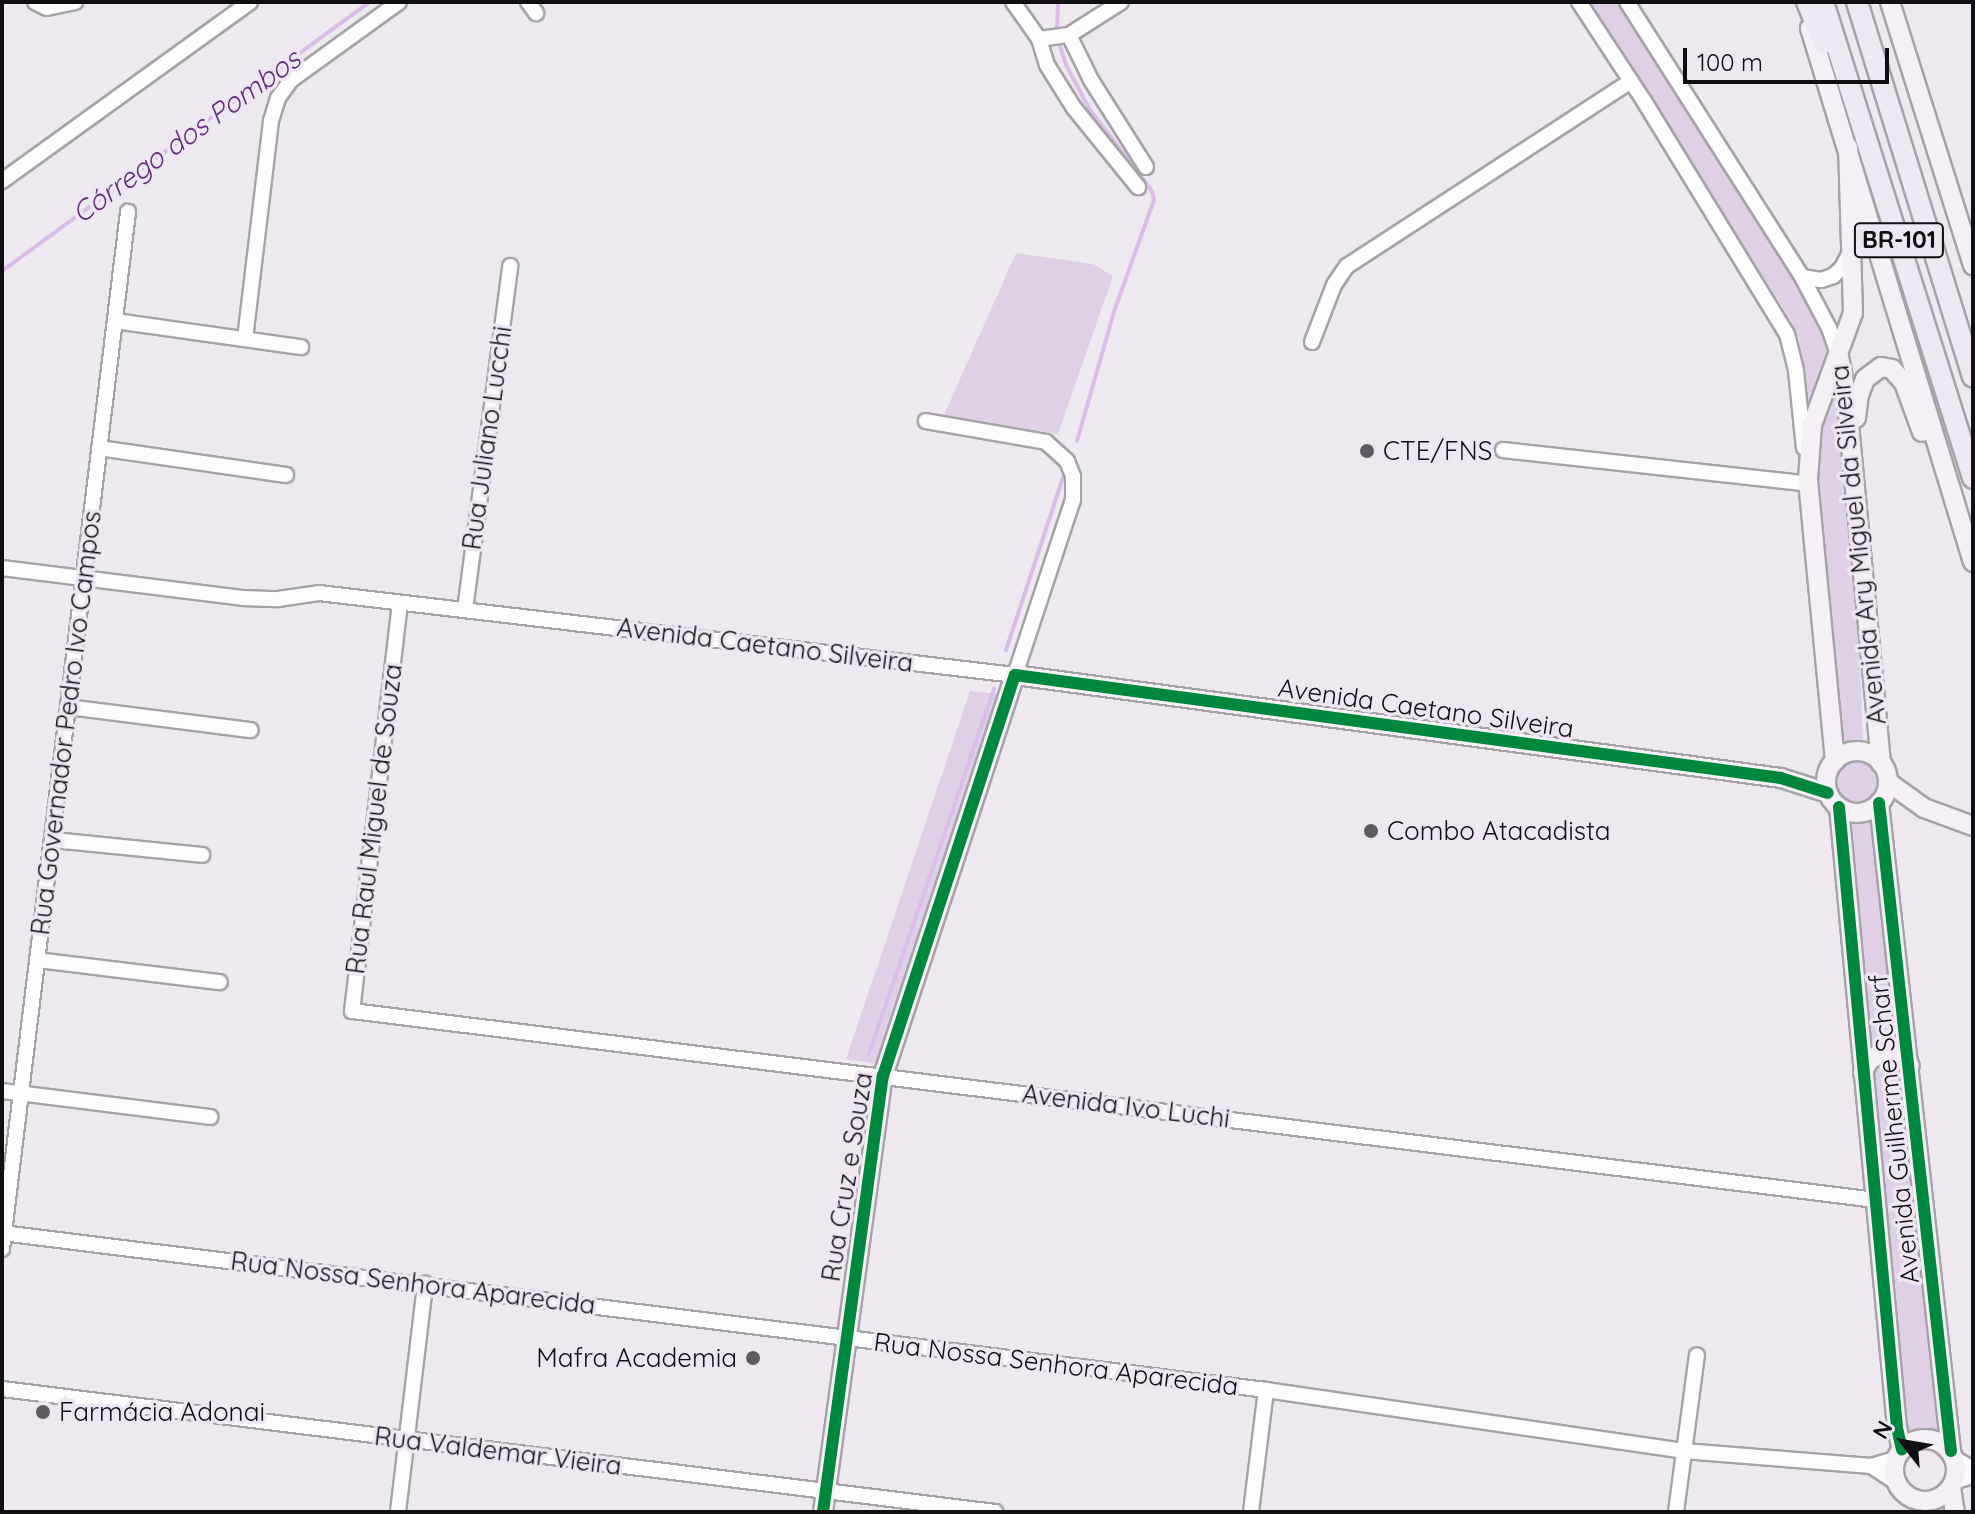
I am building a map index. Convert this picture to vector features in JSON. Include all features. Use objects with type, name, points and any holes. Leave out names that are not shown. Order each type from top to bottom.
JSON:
[{"type":"highway","points":[[1804,2],[1863,127]]},
{"type":"highway","name":"BR-101","points":[[1823,2],[1973,478]]},
{"type":"highway","name":"BR-101","points":[[1857,2],[1973,376]]},
{"type":"highway","points":[[1872,2],[1887,92]]},
{"type":"main road","points":[[1804,2],[1973,562]]},
{"type":"main road","points":[[1890,2],[1973,265]]},
{"type":"main road","points":[[1808,481],[1812,425],[1853,313],[1848,147]]},
{"type":"main road","name":"Avenida Ary Miguel da Silveira","points":[[1839,357],[1846,393],[1881,763]]},
{"type":"main road","points":[[1856,493],[1859,395],[1872,371],[1881,367],[1892,369],[1904,383],[1942,479],[1952,493]]},
{"type":"main road","name":"Avenida Ary Miguel da Silveira","points":[[1808,481],[1833,764]]},
{"type":"main road","name":"Avenida Caetano Silveira","points":[[1015,675],[1781,778],[1834,800]]},
{"type":"main road","name":"Rua Cruz e Souza","points":[[823,1512],[883,1076],[1015,675]]},
{"type":"main road","points":[[1853,752],[1863,752],[1881,763],[1883,795],[1864,812],[1834,800],[1833,764],[1853,752]]},
{"type":"main road","name":"Avenida Caetano Silveira","points":[[1781,778],[1833,764]]},
{"type":"main road","points":[[1883,795],[1971,825]]},
{"type":"main road","name":"Avenida Guilherme Scharf","points":[[1883,795],[1952,1454]]},
{"type":"main road","name":"Avenida Guilherme Scharf","points":[[1834,800],[1899,1454]]},
{"type":"main road","points":[[1863,1073],[1868,1061],[1884,1051],[1897,1053],[1910,1066]]},
{"type":"main road","points":[[1904,1512],[1899,1487],[1899,1454],[1913,1441],[1927,1439],[1940,1442],[1952,1454],[1955,1512]]},
{"type":"main road","points":[[1899,1487],[1914,1499],[1927,1501],[1940,1497],[1952,1485]]},
{"type":"street","points":[[35,2],[47,8],[70,4]]},
{"type":"street","points":[[2,181],[250,2]]},
{"type":"street","points":[[245,339],[271,121],[278,98],[291,80],[399,2]]},
{"type":"street","points":[[1013,2],[1041,38],[1047,65],[1074,108],[1138,187]]},
{"type":"street","points":[[1041,38],[1068,35],[1121,2]]},
{"type":"street","name":"Avenida Ary Miguel da Silveira","points":[[1579,2],[1787,334],[1796,371],[1808,481]]},
{"type":"street","name":"Avenida Ary Miguel da Silveira","points":[[1627,2],[1802,277],[1829,328],[1839,357]]},
{"type":"street","points":[[1068,35],[1091,80],[1146,167]]},
{"type":"street","points":[[1312,342],[1334,285],[1347,266],[1631,81]]},
{"type":"street","name":"Rua Governador Pedro Ivo Campos","points":[[3,1239],[128,212]]},
{"type":"street","points":[[1802,277],[1821,280],[1833,276],[1846,262],[1853,245]]},
{"type":"street","name":"Rua Juliano Lucchi","points":[[465,610],[510,266]]},
{"type":"street","points":[[115,321],[301,347]]},
{"type":"street","points":[[926,421],[1046,442],[1067,461],[1073,476],[1073,500],[1015,675]]},
{"type":"street","points":[[99,448],[286,475]]},
{"type":"street","points":[[1503,450],[1808,481]]},
{"type":"street","name":"Avenida Caetano Silveira","points":[[2,568],[242,598],[278,599],[319,593],[1015,675]]},
{"type":"street","name":"Rua Raul Miguel de Souza","points":[[375,1013],[352,1011],[400,603]]},
{"type":"street","points":[[68,707],[251,730]]},
{"type":"street","points":[[53,840],[202,855]]},
{"type":"street","points":[[37,960],[220,982]]},
{"type":"street","name":"Avenida Ivo Luchi","points":[[375,1013],[1876,1200]]},
{"type":"street","points":[[2,1091],[210,1117]]},
{"type":"street","name":"Rua Nossa Senhora Aparecida","points":[[3,1239],[425,1284],[1266,1390],[1684,1451],[1871,1466],[1899,1454]]},
{"type":"street","points":[[398,1512],[425,1284]]},
{"type":"street","points":[[1676,1512],[1697,1355]]},
{"type":"street","name":"Rua Valdemar Vieira","points":[[2,1389],[995,1512]]},
{"type":"street","points":[[1251,1512],[1266,1390]]},
{"type":"street","points":[[1952,1454],[1973,1469]]},
{"type":"street","name":"Rua Nossa Senhora Aparecida","points":[[1871,1466],[1899,1487]]},
{"type":"street","points":[[1952,1485],[1973,1476]]},
{"type":"shaded area","points":[[1589,2],[1621,2],[1788,260],[1835,354],[1808,407],[1799,341],[1791,320]]},
{"type":"shaded area","points":[[1016,253],[1093,264],[1113,276],[1058,434],[943,417]]},
{"type":"shaded area","points":[[1838,368],[1855,537],[1863,741],[1843,741],[1819,519],[1814,441]]},
{"type":"shaded area","points":[[970,691],[999,694],[1000,704],[883,1065],[846,1059]]},
{"type":"shaded area","points":[[1857,760],[1873,766],[1879,782],[1873,798],[1857,804],[1841,798],[1835,782],[1841,766]]},
{"type":"shaded area","points":[[1871,821],[1898,1043],[1880,1039],[1863,1047],[1860,918],[1852,823]]},
{"type":"shaded area","points":[[1882,1061],[1895,1064],[1910,1167],[1918,1196],[1940,1429],[1933,1434],[1902,1435],[1873,1077],[1875,1066]]},
{"type":"waterway","name":"Córrego dos Pombos","points":[[2,271],[369,2]]},
{"type":"waterway","points":[[1057,32],[1058,2]]},
{"type":"waterway","points":[[1058,40],[1066,65],[1090,110],[1152,191],[1154,200],[1114,312],[1077,441]]},
{"type":"waterway","points":[[1006,650],[1063,478]]},
{"type":"waterway","points":[[869,1054],[994,689]]},
{"type":"cycle path","points":[[823,1512],[883,1076],[1015,675],[1781,778],[1828,793]]},
{"type":"cycle path","points":[[1879,803],[1951,1451]]},
{"type":"cycle path","points":[[1839,807],[1897,1428],[1902,1449]]},
{"type":"place","name":"CTE/FNS","points":[[1367,451]]},
{"type":"place","name":"Combo Atacadista","points":[[1371,831]]},
{"type":"place","name":"Mafra Academia","points":[[753,1358]]},
{"type":"place","name":"Farmácia Adonai","points":[[43,1412]]}]
